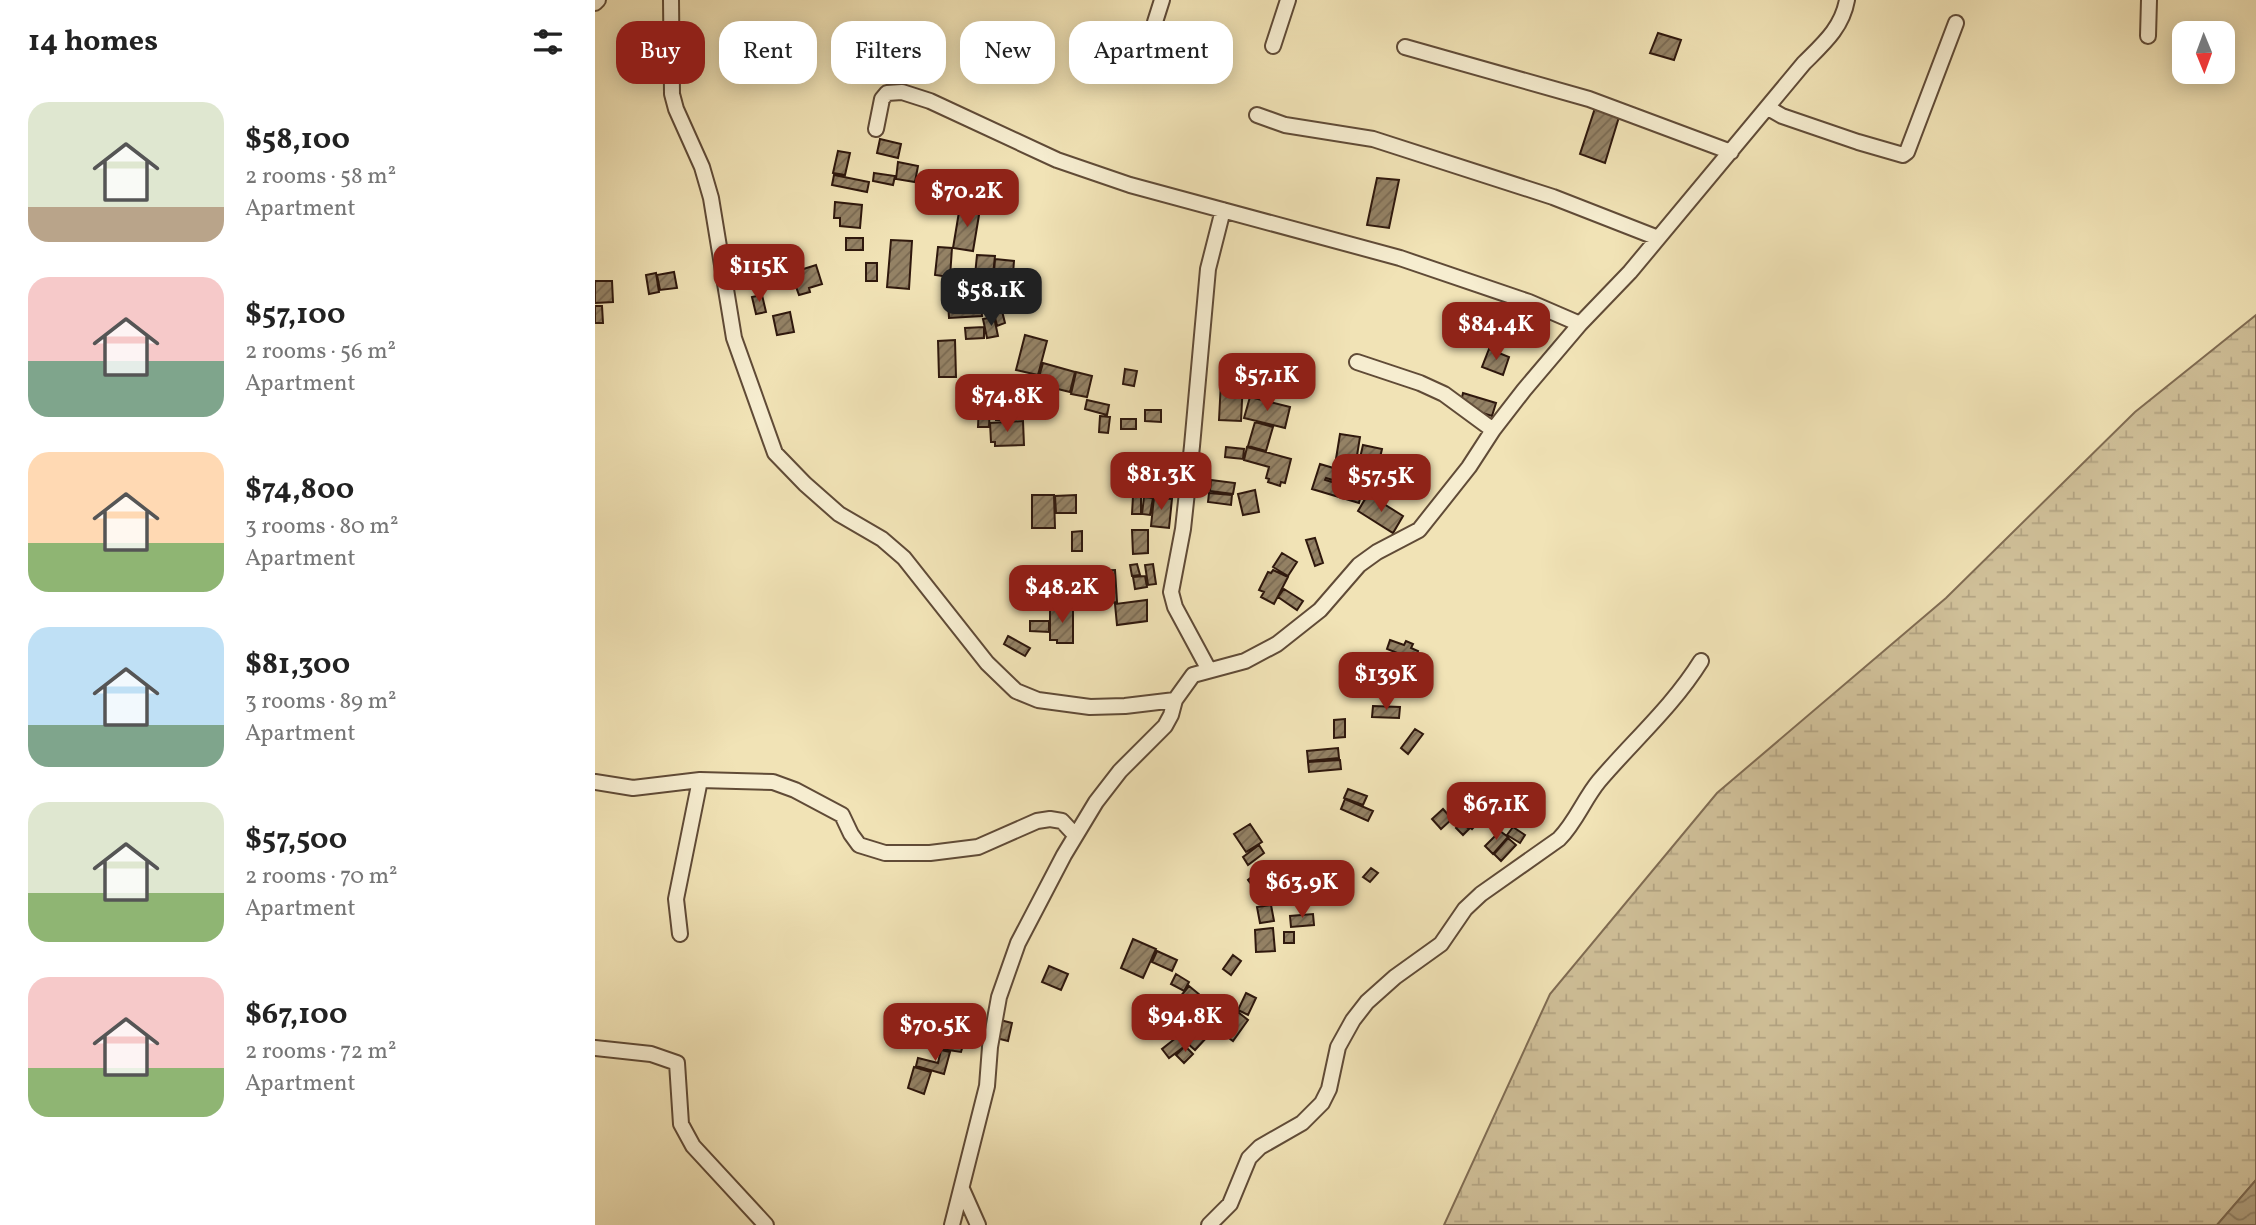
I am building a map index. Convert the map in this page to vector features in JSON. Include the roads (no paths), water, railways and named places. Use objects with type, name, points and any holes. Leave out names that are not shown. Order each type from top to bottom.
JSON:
[{"type":"street","points":[[671,0],[672,94],[702,167],[734,338],[775,453],[839,514],[882,539],[904,558],[987,663],[1016,691],[1061,705],[1090,707],[1175,700]]},
{"type":"street","points":[[1155,21],[1162,0]]},
{"type":"street","points":[[1273,46],[1288,0]]},
{"type":"street","points":[[952,1225],[987,1086],[990,1047],[999,997],[1018,943],[1075,835],[1096,802],[1120,771],[1165,726],[1175,700],[1193,675],[1245,661],[1277,644],[1319,610],[1359,565],[1377,552],[1414,534],[1469,467],[1493,430],[1580,324],[1658,239],[1804,63],[1831,37],[1842,19],[1847,0]]},
{"type":"street","points":[[2148,36],[2149,0]]},
{"type":"street","points":[[1768,108],[1782,116],[1903,155],[1907,152],[1956,23]]},
{"type":"street","points":[[1405,47],[1589,99],[1731,152]]},
{"type":"street","points":[[876,129],[882,99],[887,93],[902,92],[930,101],[1057,160],[1130,185],[1401,258],[1529,302],[1580,324]]},
{"type":"street","points":[[1258,115],[1285,125],[1373,139],[1553,197],[1658,239]]},
{"type":"street","points":[[1209,670],[1174,607],[1171,592],[1191,460],[1208,270],[1223,210]]},
{"type":"street","points":[[1357,362],[1444,394],[1493,430]]},
{"type":"street","points":[[1209,1225],[1230,1204],[1249,1158],[1260,1147],[1302,1124],[1322,1103],[1329,1089],[1338,1047],[1367,1002],[1395,977],[1441,944],[1465,909],[1481,894],[1559,839],[1569,828],[1590,793],[1666,709],[1701,661]]},
{"type":"street","points":[[595,782],[633,788],[700,780],[773,782],[795,790],[842,815],[859,845],[885,853],[930,853],[978,847],[1037,821],[1050,819],[1062,821],[1075,835]]},
{"type":"street","points":[[680,934],[676,899],[700,780]]},
{"type":"street","points":[[595,1048],[651,1054],[677,1063],[681,1124],[693,1146],[767,1225]]},
{"type":"street","points":[[962,1189],[978,1225]]},
{"type":"water","points":[[2256,1180],[2256,1225],[2217,1225]]}]
